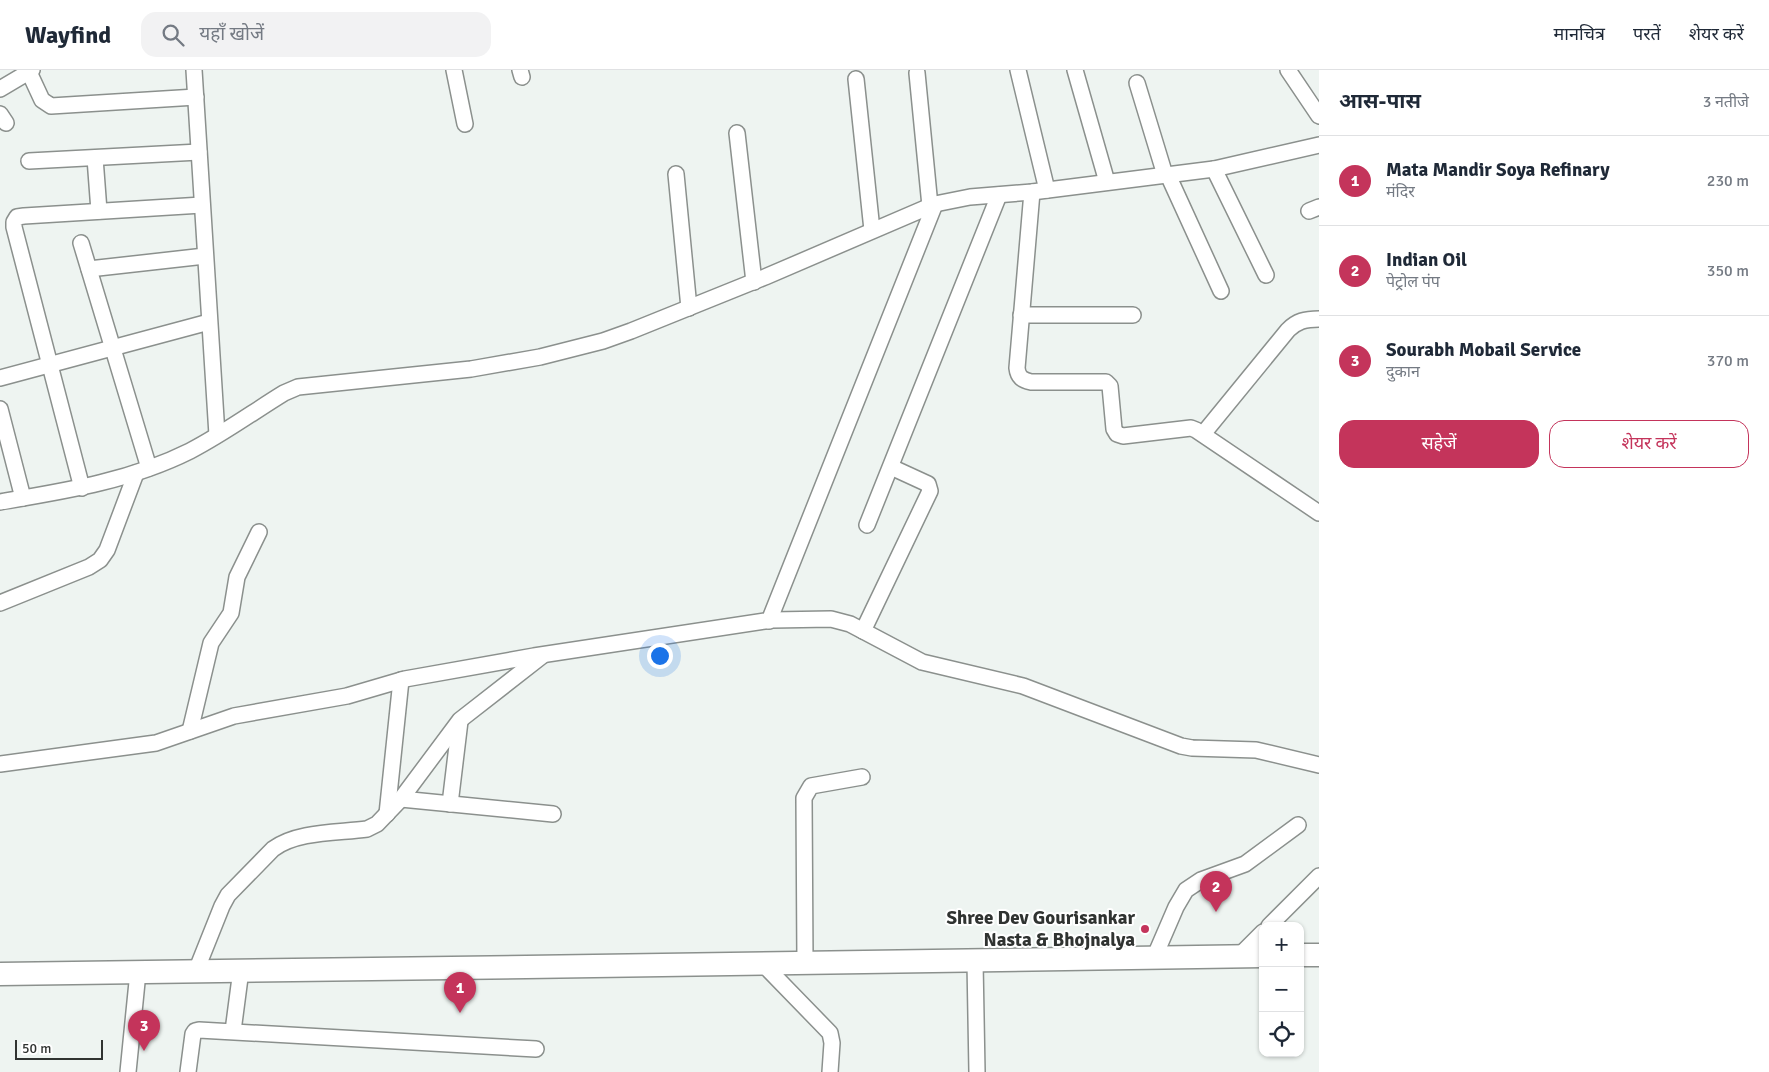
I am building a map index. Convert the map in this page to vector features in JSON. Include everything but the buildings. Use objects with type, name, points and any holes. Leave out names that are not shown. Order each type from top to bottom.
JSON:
[{"type":"highway","points":[[1304,955],[1319,955]]},
{"type":"highway","points":[[0,974],[762,963],[975,962],[1259,956]]},
{"type":"street","points":[[194,70],[216,436]]},
{"type":"street","points":[[454,70],[465,124]]},
{"type":"street","points":[[1018,70],[1040,191],[1021,315],[1017,368],[1022,379],[1030,382],[1102,381],[1108,383],[1110,386],[1114,429],[1117,434],[1121,436],[1191,428],[1203,434],[1319,513]]},
{"type":"street","points":[[1075,70],[1106,182]]},
{"type":"street","points":[[1288,70],[1319,116]]},
{"type":"street","points":[[0,89],[30,71],[42,100],[51,106],[196,97]]},
{"type":"street","points":[[769,621],[933,205],[917,73]]},
{"type":"street","points":[[856,79],[872,230]]},
{"type":"street","points":[[1137,83],[1166,175],[1221,291]]},
{"type":"street","points":[[737,133],[754,282]]},
{"type":"street","points":[[0,502],[82,488],[143,471],[190,451],[284,393],[298,387],[471,369],[540,357],[603,341],[754,282],[933,205],[952,200],[1214,169],[1319,145]]},
{"type":"street","points":[[29,161],[199,152]]},
{"type":"street","points":[[95,158],[99,212]]},
{"type":"street","points":[[1214,169],[1266,275]]},
{"type":"street","points":[[676,174],[690,308]]},
{"type":"street","points":[[867,525],[999,195]]},
{"type":"street","points":[[82,488],[14,222],[17,218],[24,216],[202,205]]},
{"type":"street","points":[[0,603],[89,567],[100,560],[107,550],[143,471],[114,348],[81,243]]},
{"type":"street","points":[[89,269],[205,256]]},
{"type":"street","points":[[1021,315],[1133,314]]},
{"type":"street","points":[[1203,434],[1288,330],[1300,321],[1319,319]]},
{"type":"street","points":[[0,378],[209,322]]},
{"type":"street","points":[[0,409],[24,498]]},
{"type":"street","points":[[863,631],[930,490],[928,484],[891,467]]},
{"type":"street","points":[[190,731],[211,643],[230,613],[237,577],[259,532]]},
{"type":"street","points":[[0,764],[150,744],[230,717],[347,696],[401,680],[544,655],[769,621],[831,619],[845,622],[927,663],[1023,686],[1181,746],[1256,750],[1319,765]]},
{"type":"street","points":[[196,971],[228,895],[273,849],[286,841],[302,836],[370,829],[401,799],[460,720],[544,655]]},
{"type":"street","points":[[387,814],[401,680]]},
{"type":"street","points":[[450,804],[460,720]]},
{"type":"street","points":[[804,963],[804,798],[808,789],[816,784],[862,777]]},
{"type":"street","points":[[401,799],[553,814]]},
{"type":"street","points":[[1154,958],[1176,907],[1186,890],[1201,880],[1245,864],[1298,824]]},
{"type":"street","points":[[1274,922],[1319,876]]},
{"type":"street","points":[[1239,956],[1259,936]]},
{"type":"street","points":[[975,962],[977,1072]]},
{"type":"street","points":[[762,963],[830,1033],[832,1040],[830,1072]]},
{"type":"street","points":[[233,1031],[241,970]]},
{"type":"street","points":[[128,1072],[138,972]]},
{"type":"street","points":[[188,1072],[194,1033],[199,1030],[536,1049]]},
{"type":"place","name":"Indian Oil","points":[[1216,912]]},
{"type":"place","name":"Shree Dev Gourisankar Nasta & Bhojnalya","points":[[1145,929]]},
{"type":"place","name":"Mata Mandir Soya Refinary","points":[[460,1013]]},
{"type":"place","name":"Sourabh Mobail Service","points":[[144,1051]]}]
